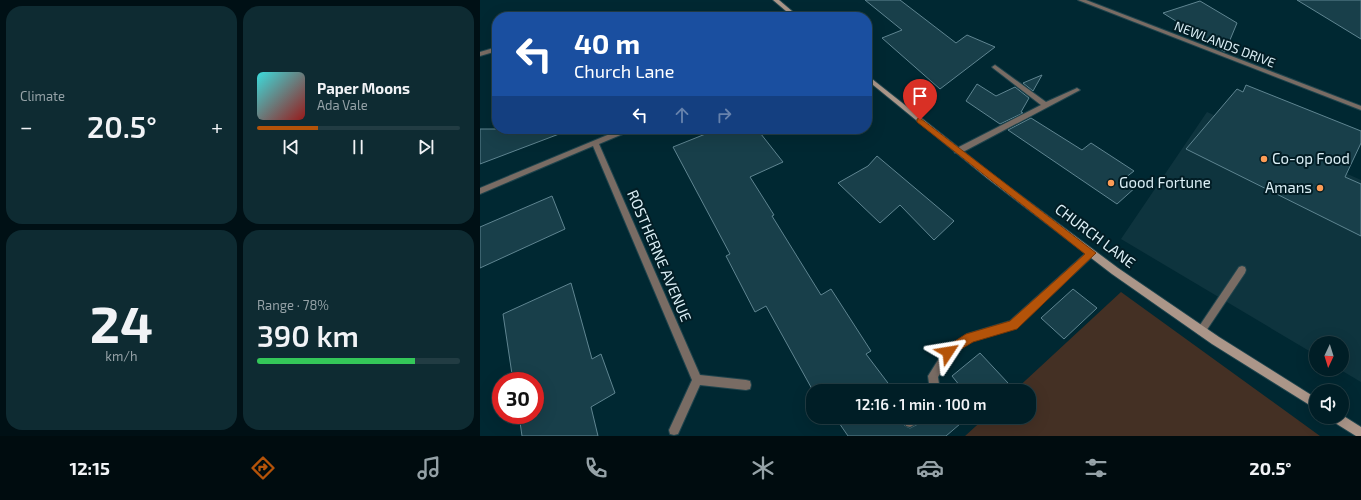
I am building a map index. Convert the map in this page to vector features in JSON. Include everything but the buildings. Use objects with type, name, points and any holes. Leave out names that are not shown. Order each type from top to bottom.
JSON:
[{"type":"main road","points":[[776,0],[790,12]]},
{"type":"main road","name":"CHURCH LANE","points":[[872,81],[958,151],[1092,253],[1201,331],[1309,400]]},
{"type":"main road","points":[[1347,424],[1361,433]]},
{"type":"street","name":"NEWLANDS DRIVE","points":[[1081,0],[1361,108]]},
{"type":"street","points":[[480,54],[492,50]]},
{"type":"street","points":[[995,67],[1046,105]]},
{"type":"street","points":[[958,151],[1077,90]]},
{"type":"street","points":[[480,191],[616,134]]},
{"type":"street","name":"ROSTHERNE AVENUE","points":[[595,143],[697,380]]},
{"type":"street","points":[[934,384],[933,376],[948,352],[970,337],[1013,325],[1092,253]]},
{"type":"street","points":[[1201,331],[1242,270]]},
{"type":"street","points":[[674,430],[697,380],[746,385]]},
{"type":"shaded area","points":[[1207,112],[1361,180],[1361,382],[1349,375],[1349,336],[1309,336],[1309,351],[1121,239]]},
{"type":"shaded area","points":[[1121,292],[1320,436],[965,436],[978,424],[1036,424],[1036,384],[1022,384]]},
{"type":"place","name":"Co-op Food","points":[[1264,159]]},
{"type":"place","name":"Good Fortune","points":[[1111,183]]},
{"type":"place","name":"Amans","points":[[1320,188]]},
{"type":"route","points":[[920,120],[958,151],[1092,253],[1013,325],[970,337],[948,352]]}]
